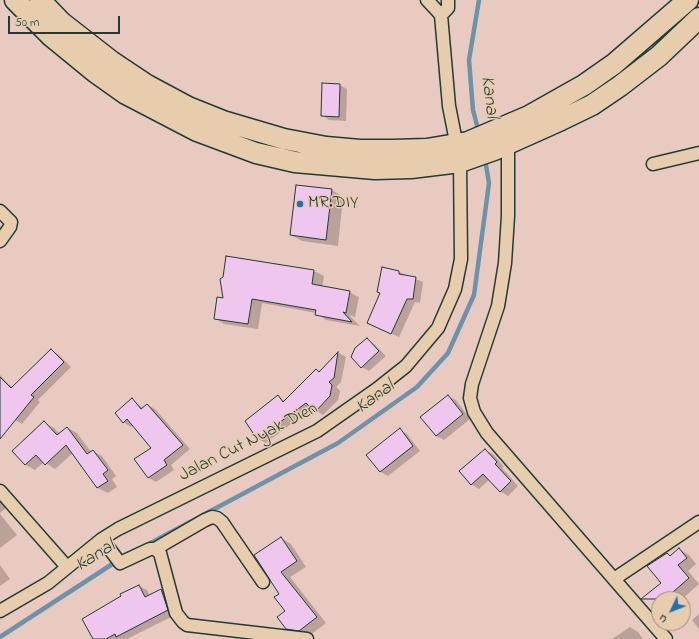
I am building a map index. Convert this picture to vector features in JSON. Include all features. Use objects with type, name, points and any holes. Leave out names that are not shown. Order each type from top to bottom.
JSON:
[{"type":"highway","points":[[15,0],[74,57],[126,94],[163,115],[226,143],[256,153],[295,162],[334,167],[411,168],[465,151],[586,108],[620,86],[659,56],[699,18]]},
{"type":"highway","points":[[40,0],[61,22],[77,35],[147,85],[188,107],[224,121],[284,139],[332,148],[465,151]]},
{"type":"highway","points":[[499,139],[536,113],[602,73],[642,42],[688,0]]},
{"type":"street","points":[[427,0],[442,15],[448,8],[448,0]]},
{"type":"street","name":"Jalan Cut Nyak Dien","points":[[0,611],[48,582],[103,541],[147,514],[304,438],[377,389],[406,366],[438,328],[455,289],[461,259],[465,151],[449,106],[442,15]]},
{"type":"street","points":[[499,139],[508,216],[505,263],[498,306],[472,384],[470,398],[474,412],[487,433],[666,639]]},
{"type":"street","points":[[652,164],[699,153]]},
{"type":"street","points":[[0,211],[11,222],[10,227],[0,241]]},
{"type":"street","points":[[0,491],[67,567]]},
{"type":"street","points":[[103,541],[120,563],[140,552],[155,549],[205,520],[212,517],[217,518],[222,522],[263,582]]},
{"type":"street","points":[[614,579],[699,522]]},
{"type":"street","points":[[155,549],[162,558],[179,618],[187,625],[214,633],[308,639]]},
{"type":"building","points":[[322,83],[340,84],[339,117],[321,116]]},
{"type":"building","points":[[296,185],[332,189],[326,240],[290,235]]},
{"type":"building","points":[[226,256],[314,270],[312,284],[350,291],[346,313],[343,312],[352,322],[315,315],[316,310],[252,299],[248,324],[214,319],[217,297],[223,298],[220,279],[223,277]]},
{"type":"building","points":[[382,267],[399,271],[399,274],[416,277],[413,299],[407,299],[391,334],[367,323],[380,293],[377,292]]},
{"type":"building","points":[[367,338],[379,351],[361,368],[351,357],[355,348]]},
{"type":"building","points":[[51,349],[64,362],[31,395],[34,397],[0,439],[0,377],[11,388]]},
{"type":"building","points":[[338,352],[334,378],[329,382],[332,385],[330,396],[315,412],[306,403],[257,439],[245,421],[278,395],[283,402],[316,369],[319,372]]},
{"type":"building","points":[[448,395],[463,414],[436,436],[420,417]]},
{"type":"building","points":[[132,398],[141,409],[147,404],[183,445],[164,460],[167,465],[148,478],[134,459],[151,448],[127,419],[123,423],[115,413]]},
{"type":"building","points":[[44,421],[57,435],[67,427],[87,454],[93,450],[108,470],[103,474],[108,481],[97,488],[66,445],[45,465],[36,455],[25,465],[12,451]]},
{"type":"building","points":[[400,428],[413,446],[380,472],[366,455]]},
{"type":"building","points":[[485,449],[497,462],[495,464],[511,481],[500,492],[483,474],[471,485],[459,471]]},
{"type":"building","points":[[281,537],[297,561],[281,572],[317,617],[299,631],[286,629],[277,617],[285,611],[274,597],[279,594],[254,555]]},
{"type":"building","points":[[679,548],[687,558],[678,565],[689,578],[674,591],[651,591],[661,583],[647,566],[667,553],[670,556]]},
{"type":"building","points":[[139,585],[145,597],[161,589],[168,610],[116,637],[115,634],[106,639],[93,639],[82,619],[121,596],[120,594]]},
{"type":"building","points":[[651,591],[651,599],[641,599]]},
{"type":"waterway","name":"Kanal","points":[[479,0],[469,60],[473,110],[479,133]]},
{"type":"waterway","name":"Kanal","points":[[145,546],[338,443],[417,387],[448,353],[474,295],[489,183],[485,159]]},
{"type":"waterway","name":"Kanal","points":[[0,637],[117,561]]},
{"type":"place","name":"MR.DIY","points":[[300,204]]}]
